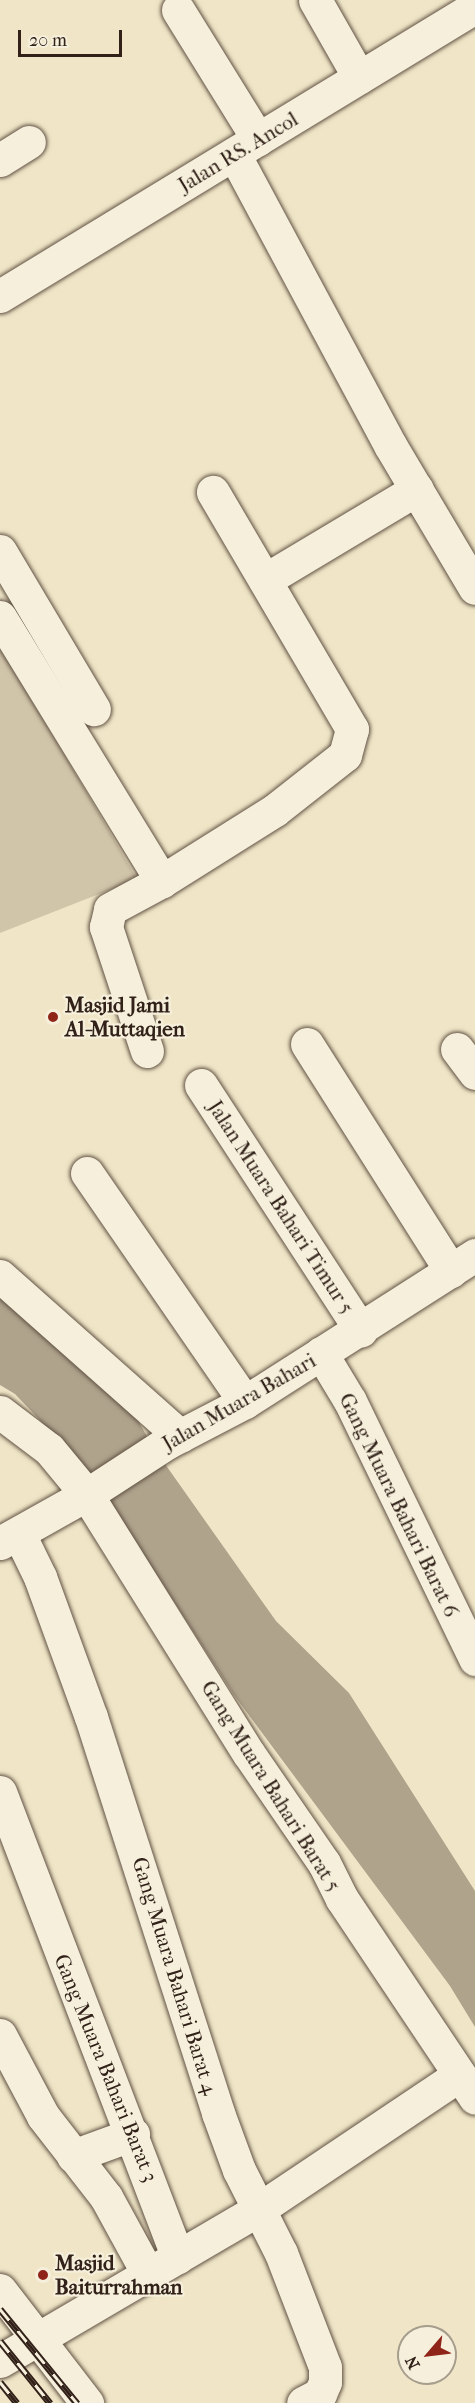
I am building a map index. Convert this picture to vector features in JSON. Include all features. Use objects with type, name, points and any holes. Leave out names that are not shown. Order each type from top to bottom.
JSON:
[{"type":"street","points":[[315,0],[359,77]]},
{"type":"street","name":"Jalan RS. Ancol","points":[[0,296],[475,7]]},
{"type":"street","points":[[178,10],[417,489],[464,546],[475,588]]},
{"type":"street","points":[[0,160],[29,142]]},
{"type":"street","points":[[265,580],[417,489]]},
{"type":"street","points":[[147,1051],[106,927],[110,909],[162,881],[275,810],[345,755],[352,729],[348,717],[213,492]]},
{"type":"street","points":[[0,551],[94,709]]},
{"type":"street","points":[[0,616],[162,881]]},
{"type":"street","points":[[307,1044],[463,1263]]},
{"type":"street","name":"Jalan Muara Bahari Timur 5","points":[[201,1085],[361,1330]]},
{"type":"street","points":[[87,1173],[245,1401]]},
{"type":"street","name":"Jalan Muara Bahari","points":[[10,1540],[89,1494],[174,1439],[245,1401],[361,1330],[463,1263]]},
{"type":"street","points":[[0,1276],[174,1439]]},
{"type":"street","name":"Gang Muara Bahari Barat 6","points":[[321,1353],[350,1401],[474,1653]]},
{"type":"street","name":"Gang Muara Bahari Barat 5","points":[[0,1412],[49,1449],[89,1494],[249,1754],[324,1863],[342,1899],[467,2086]]},
{"type":"street","name":"Gang Muara Bahari Barat 4","points":[[10,1540],[40,1576],[94,1728],[218,2113],[259,2209],[281,2253],[325,2367],[326,2382],[320,2394],[303,2403]]},
{"type":"street","name":"Gang Muara Bahari Barat 3","points":[[0,1792],[73,1987],[133,2134],[178,2257]]},
{"type":"street","points":[[0,2035],[43,2116],[125,2226],[147,2272]]},
{"type":"street","points":[[0,2361],[147,2272],[178,2257],[467,2086]]},
{"type":"street","points":[[73,2156],[133,2134]]},
{"type":"street","points":[[0,2290],[87,2403]]},
{"type":"shaded area","points":[[0,644],[137,879],[0,933]]},
{"type":"shaded area","points":[[0,1291],[128,1403],[153,1447],[276,1621],[349,1693],[475,1891],[475,2027],[450,1986],[234,1695],[93,1476],[15,1394],[0,1385]]},
{"type":"railway","points":[[0,2309],[77,2403]]},
{"type":"railway","points":[[0,2341],[50,2403]]},
{"type":"railway","points":[[0,2382],[17,2403]]},
{"type":"place","name":"Masjid Jami Al-Muttaqien","points":[[53,1017]]},
{"type":"place","name":"Masjid Baiturrahman","points":[[43,2275]]}]
